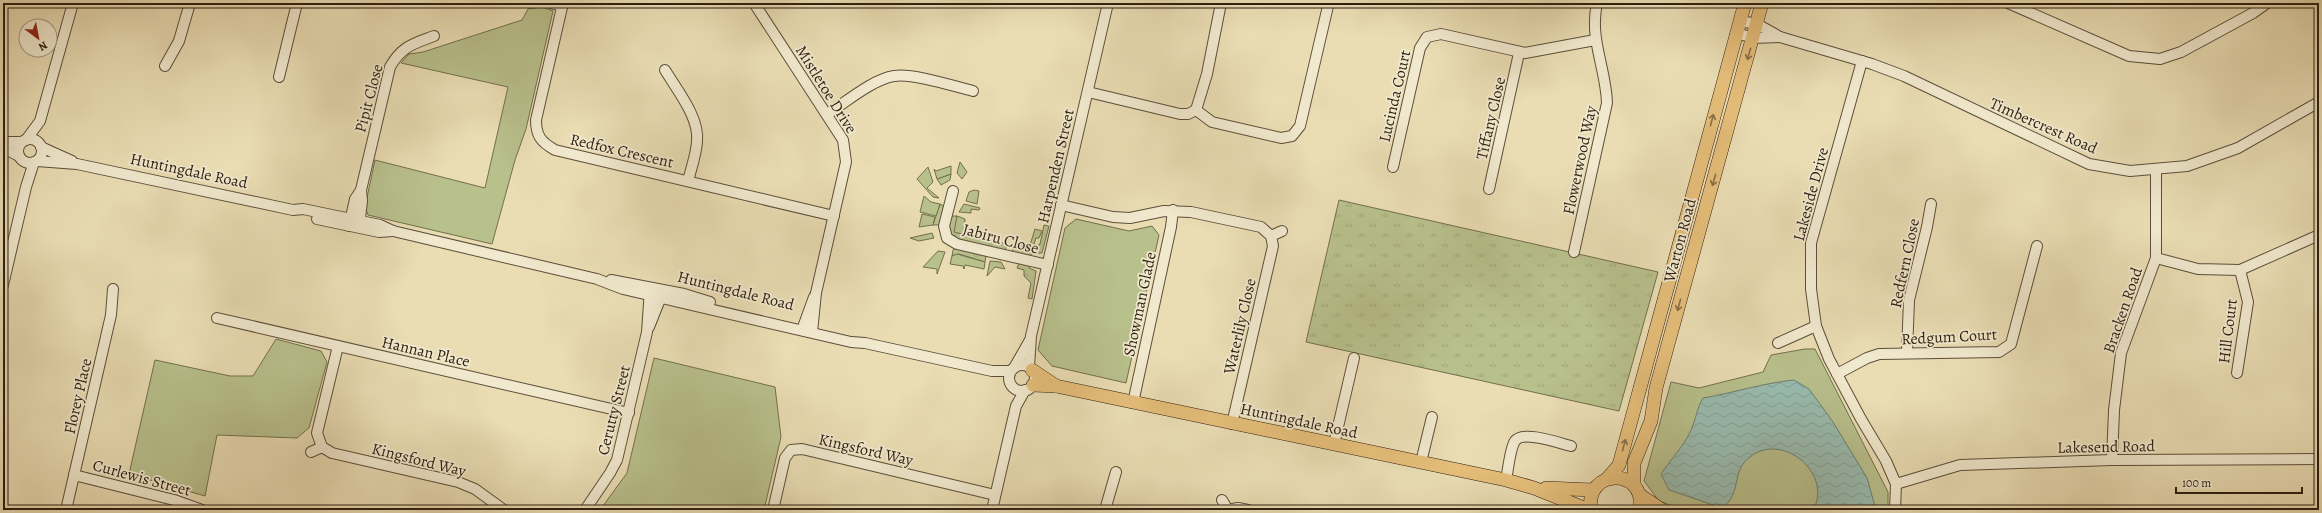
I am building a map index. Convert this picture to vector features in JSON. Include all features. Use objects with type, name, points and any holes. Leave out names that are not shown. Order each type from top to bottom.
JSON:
[{"type":"main road","name":"Warton Road","points":[[1593,490],[1607,479],[1619,464],[1745,3]]},
{"type":"main road","name":"Warton Road","points":[[1640,510],[1637,490],[1636,455],[1651,421],[1656,388],[1762,3]]},
{"type":"main road","name":"Huntingdale Road","points":[[1030,368],[1056,386]]},
{"type":"main road","name":"Huntingdale Road","points":[[1029,388],[1056,386],[1133,404],[1506,480],[1534,488],[1590,510]]},
{"type":"main road","points":[[1607,479],[1621,478],[1662,510]]},
{"type":"main road","name":"Huntingdale Road","points":[[1534,488],[1593,490]]},
{"type":"main road","points":[[1590,510],[1590,497],[1593,490]]},
{"type":"street","points":[[55,64],[66,3]]},
{"type":"street","points":[[3,285],[26,187],[36,161],[41,156],[40,121],[73,3]]},
{"type":"street","points":[[164,66],[179,41],[190,3]]},
{"type":"street","points":[[280,77],[297,3]]},
{"type":"street","name":"Redfox Crescent","points":[[551,3],[563,5],[536,120],[536,132],[542,143],[555,150],[834,216]]},
{"type":"street","name":"Harpenden Street","points":[[1029,388],[1035,377],[1030,368],[1032,336],[1108,3]]},
{"type":"street","points":[[1088,92],[1180,114],[1188,114],[1196,110],[1207,74],[1220,3]]},
{"type":"street","name":"Flowerwood Way","points":[[1574,252],[1607,103],[1595,40],[1594,17],[1597,3]]},
{"type":"street","points":[[2008,3],[2129,56],[2160,59],[2181,52],[2253,13],[2267,3]]},
{"type":"street","name":"Mistletoe Drive","points":[[758,4],[844,140],[846,151],[846,162],[808,328]]},
{"type":"street","points":[[1196,110],[1212,122],[1281,138],[1292,136],[1300,126],[1328,6]]},
{"type":"street","name":"Timbercrest Road","points":[[1739,27],[1757,24],[1780,37],[1862,61],[1904,76],[2089,164],[2130,171],[2156,170],[2187,166],[2238,148],[2319,102]]},
{"type":"street","name":"Timbercrest Road","points":[[1739,27],[1753,38],[1780,37]]},
{"type":"street","name":"Lucinda Court","points":[[1393,166],[1420,48],[1427,37],[1441,34],[1520,53],[1531,53],[1595,40]]},
{"type":"street","name":"Pipit Close","points":[[355,223],[362,201],[361,190],[390,67],[398,54],[406,47],[434,36]]},
{"type":"street","name":"Tiffany Close","points":[[1489,189],[1520,53]]},
{"type":"street","name":"Lakeside Drive","points":[[1862,61],[1811,243],[1811,290],[1816,326],[1837,374],[1886,461],[1896,484],[1895,510]]},
{"type":"street","points":[[665,70],[697,129],[697,142],[688,181]]},
{"type":"street","points":[[827,114],[880,80],[893,76],[905,76],[973,91]]},
{"type":"street","points":[[26,187],[18,149],[40,121]]},
{"type":"street","points":[[3,142],[34,140],[41,146]]},
{"type":"street","name":"Huntingdale Road","points":[[41,146],[77,164]]},
{"type":"street","points":[[3,148],[27,163],[36,161]]},
{"type":"street","name":"Huntingdale Road","points":[[36,161],[77,164],[293,210],[303,216],[380,225],[393,231],[597,279],[624,281],[649,290],[852,337],[865,344],[1012,376]]},
{"type":"street","name":"Bracken Road","points":[[2112,460],[2114,410],[2122,352],[2156,258],[2156,170]]},
{"type":"street","name":"Jabiru Close","points":[[953,192],[944,226],[947,238],[957,244],[1048,266]]},
{"type":"street","name":"Redfern Close","points":[[1907,353],[1909,300],[1931,204]]},
{"type":"street","points":[[1061,205],[1113,217],[1130,218],[1173,210],[1191,212],[1261,228],[1271,236],[1282,231]]},
{"type":"street","name":"Showman Glade","points":[[1133,404],[1171,227],[1173,210]]},
{"type":"street","name":"Waterlily Close","points":[[1232,424],[1273,246],[1271,236]]},
{"type":"street","points":[[2156,258],[2198,269],[2240,270],[2319,236]]},
{"type":"street","name":"Redgum Court","points":[[1837,374],[1867,358],[1879,354],[1999,352],[2011,344],[2037,246]]},
{"type":"street","name":"Hill Court","points":[[2237,373],[2248,302],[2240,270]]},
{"type":"street","name":"Florey Place","points":[[66,510],[111,315],[112,289]]},
{"type":"street","name":"Cerutty Street","points":[[647,332],[649,290]]},
{"type":"street","name":"Cerutty Street","points":[[585,510],[617,460],[647,332],[662,293]]},
{"type":"street","name":"Hannan Place","points":[[217,318],[629,413]]},
{"type":"street","points":[[1778,343],[1816,326]]},
{"type":"street","name":"Harpenden Street","points":[[1012,376],[1032,336]]},
{"type":"street","points":[[311,452],[322,447],[317,434],[338,346]]},
{"type":"street","points":[[1334,444],[1354,358]]},
{"type":"street","points":[[992,510],[1016,406],[1012,376],[1021,365],[1030,368]]},
{"type":"street","points":[[1012,376],[1017,390],[1029,388]]},
{"type":"street","points":[[1016,406],[1029,388]]},
{"type":"street","points":[[1421,462],[1432,417]]},
{"type":"street","points":[[1506,480],[1514,443],[1519,438],[1528,436],[1571,446]]},
{"type":"street","name":"Kingsford Way","points":[[322,447],[332,453],[458,482],[475,489],[504,510]]},
{"type":"street","name":"Kingsford Way","points":[[773,510],[784,458],[791,450],[802,449],[995,495]]},
{"type":"street","name":"Lakesend Road","points":[[1896,484],[1960,465],[2112,460],[2319,459]]},
{"type":"street","points":[[1105,510],[1116,472]]},
{"type":"street","name":"Curlewis Street","points":[[74,475],[167,498],[202,510]]},
{"type":"street","points":[[1222,500],[1228,510],[1238,508],[1248,510]]},
{"type":"green space","points":[[542,7],[553,11],[526,129],[515,160],[492,244],[368,215],[365,207],[375,160],[485,188],[508,87],[401,63],[409,54],[423,52],[522,20],[528,9]]},
{"type":"green space","points":[[960,162],[967,172],[962,179],[957,173]]},
{"type":"green space","points":[[951,166],[951,174],[937,179],[934,169],[936,171]]},
{"type":"green space","points":[[928,167],[933,182],[927,188],[939,198],[933,197],[917,179]]},
{"type":"green space","points":[[951,174],[950,180],[941,185],[937,179]]},
{"type":"green space","points":[[974,190],[979,191],[977,204],[966,201],[969,192]]},
{"type":"green space","points":[[924,196],[931,202],[940,204],[936,216],[920,212]]},
{"type":"green space","points":[[1339,200],[1658,272],[1619,411],[1306,342]]},
{"type":"green space","points":[[940,204],[944,206],[941,225],[933,225]]},
{"type":"green space","points":[[964,204],[980,208],[979,210],[971,209],[971,213],[959,212]]},
{"type":"green space","points":[[922,214],[935,217],[933,225],[919,227]]},
{"type":"green space","points":[[951,216],[957,216],[955,232],[1007,244],[1005,251],[957,240],[950,235],[949,227]]},
{"type":"green space","points":[[957,216],[965,219],[964,229],[971,233],[970,236],[954,232]]},
{"type":"green space","points":[[1076,219],[1129,231],[1152,226],[1159,235],[1126,383],[1052,366],[1038,350],[1065,228]]},
{"type":"green space","points":[[1044,225],[1049,226],[1042,253],[1031,254],[1030,257],[1012,252],[1014,246],[1031,249],[1040,244]]},
{"type":"green space","points":[[1035,229],[1042,231],[1039,238],[1036,238],[1034,244],[1036,245],[1030,248],[1014,244],[1015,240],[1030,245]]},
{"type":"green space","points":[[932,233],[934,238],[919,241],[910,238]]},
{"type":"green space","points":[[955,248],[986,255],[985,262],[959,254],[952,256]]},
{"type":"green space","points":[[938,251],[945,252],[937,274],[937,269],[923,267]]},
{"type":"green space","points":[[957,254],[985,262],[984,269],[965,265],[964,269],[963,266],[950,264],[952,256]]},
{"type":"green space","points":[[990,261],[1001,262],[1005,269],[995,267],[987,276]]},
{"type":"green space","points":[[1019,263],[1029,265],[1029,268],[1036,271],[1032,299],[1028,298],[1031,283],[1024,276],[1024,270],[1017,268]]},
{"type":"green space","points":[[276,339],[321,351],[327,362],[309,428],[297,438],[217,435],[205,496],[129,474],[155,360],[230,376],[253,376]]},
{"type":"green space","points":[[1805,349],[1815,349],[1888,492],[1888,510],[1684,510],[1659,501],[1644,481],[1671,382],[1699,388],[1763,372],[1771,355]]},
{"type":"green space","points":[[654,358],[775,387],[781,437],[764,510],[600,510],[627,473]]},
{"type":"water","points":[[1794,380],[1809,389],[1833,422],[1867,478],[1876,510],[1813,510],[1817,497],[1817,483],[1811,471],[1802,461],[1791,453],[1778,449],[1764,450],[1751,456],[1745,462],[1738,475],[1732,496],[1722,508],[1669,490],[1661,474],[1688,436],[1703,398],[1771,383]]}]
